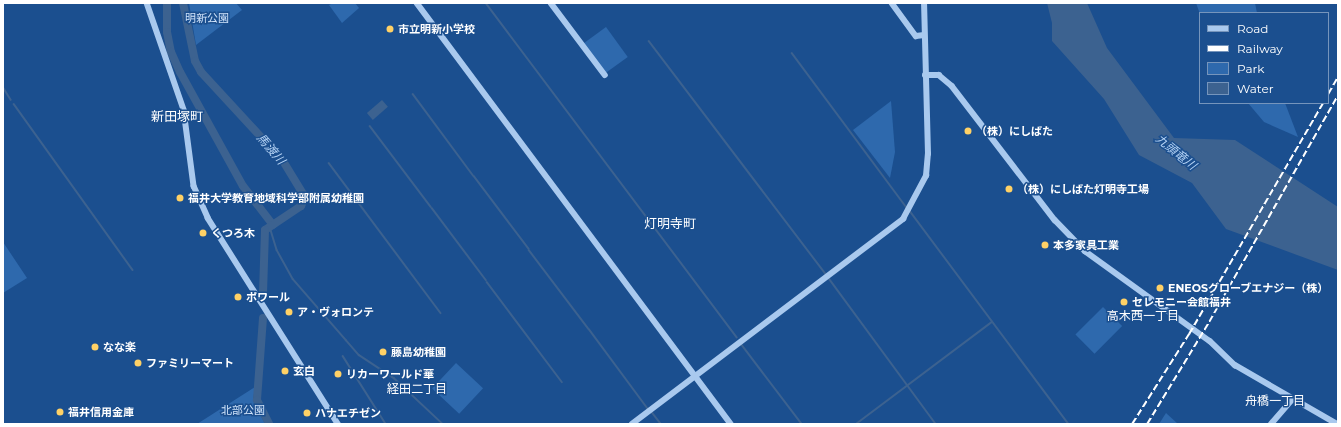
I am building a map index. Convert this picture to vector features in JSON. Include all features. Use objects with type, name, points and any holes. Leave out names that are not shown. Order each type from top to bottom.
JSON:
[{"type":"street","points":[[147,3],[184,110],[194,186],[208,218],[338,424]]},
{"type":"street","points":[[417,3],[731,424]]},
{"type":"street","points":[[551,3],[605,75]]},
{"type":"street","points":[[892,3],[916,36],[924,35]]},
{"type":"street","points":[[632,424],[903,219],[926,176],[928,154],[924,3]]},
{"type":"street","points":[[925,75],[939,76],[952,86],[1055,220],[1085,251],[1210,342],[1235,365],[1337,424]]},
{"type":"street","points":[[1271,424],[1293,399]]},
{"type":"green space","name":"明新公園","points":[[189,3],[236,3],[242,10],[196,45]]},
{"type":"green space","points":[[333,3],[355,3],[359,8],[342,23],[329,5]]},
{"type":"green space","points":[[1196,3],[1255,3],[1257,12],[1199,12]]},
{"type":"green space","points":[[606,27],[628,57],[603,75],[582,45]]},
{"type":"green space","points":[[891,101],[895,152],[890,178],[853,130]]},
{"type":"green space","points":[[1249,104],[1285,104],[1298,137],[1264,122]]},
{"type":"green space","points":[[3,242],[27,278],[3,293]]},
{"type":"green space","points":[[1103,307],[1122,326],[1095,354],[1075,335]]},
{"type":"green space","points":[[456,363],[483,388],[459,414],[432,389]]},
{"type":"green space","name":"北部公園","points":[[255,387],[253,400],[265,424],[197,424]]},
{"type":"green space","points":[[1166,413],[1178,424],[1159,424]]},
{"type":"water","name":"九頭竜川","points":[[1047,3],[1087,3],[1107,48],[1174,138],[1235,140],[1338,207],[1338,270],[1226,229],[1192,183],[1139,155],[1104,99],[1052,41],[1052,23]]},
{"type":"water","points":[[382,100],[388,107],[373,120],[367,113]]},
{"type":"waterway","points":[[167,3],[167,32],[171,52],[180,72],[243,186],[273,225]]},
{"type":"waterway","name":"馬渡川","points":[[183,3],[195,61],[201,72],[283,161],[305,197],[301,206],[265,230],[263,293]]},
{"type":"waterway","points":[[486,3],[737,337]]},
{"type":"waterway","points":[[649,41],[826,274]]},
{"type":"waterway","points":[[792,53],[907,208]]},
{"type":"waterway","points":[[3,87],[11,100]]},
{"type":"waterway","points":[[413,94],[473,175]]},
{"type":"waterway","points":[[14,104],[133,270]]},
{"type":"waterway","points":[[370,126],[431,207]]},
{"type":"waterway","points":[[329,163],[441,313]]},
{"type":"waterway","points":[[474,176],[529,249]]},
{"type":"waterway","points":[[432,208],[486,280]]},
{"type":"waterway","points":[[910,211],[1069,424]]},
{"type":"waterway","points":[[270,227],[277,250],[293,279],[359,355],[394,378],[443,424]]},
{"type":"waterway","points":[[529,250],[588,328]]},
{"type":"waterway","points":[[828,277],[936,424]]},
{"type":"waterway","points":[[487,282],[562,382]]},
{"type":"waterway","name":"馬渡川","points":[[263,318],[257,400],[269,424]]},
{"type":"waterway","points":[[856,424],[992,322]]},
{"type":"waterway","points":[[589,329],[649,410]]},
{"type":"waterway","points":[[742,345],[802,424]]},
{"type":"waterway","points":[[343,356],[386,424]]},
{"type":"waterway","points":[[651,411],[661,424]]},
{"type":"railway","points":[[1329,92],[1338,77]]},
{"type":"railway","points":[[1147,424],[1209,322],[1338,95]]},
{"type":"railway","points":[[1132,424],[1189,334],[1322,104]]},
{"type":"place","name":"市立明新小学校","points":[[390,29]]},
{"type":"place","name":"（株）にしばた","points":[[968,131]]},
{"type":"place","name":"（株）にしばた灯明寺工場","points":[[1009,189]]},
{"type":"place","name":"福井大学教育地域科学部附属幼稚園","points":[[180,198]]},
{"type":"place","name":"くつろ木","points":[[203,233]]},
{"type":"place","name":"本多家具工業","points":[[1045,245]]},
{"type":"place","name":"ENEOSグローブエナジー（株）","points":[[1160,288]]},
{"type":"place","name":"ポワール","points":[[238,297]]},
{"type":"place","name":"セレモニー会館福井","points":[[1124,302]]},
{"type":"place","name":"ア・ヴォロンテ","points":[[289,312]]},
{"type":"place","name":"なな楽","points":[[95,347]]},
{"type":"place","name":"藤島幼稚園","points":[[383,352]]},
{"type":"place","name":"ファミリーマート","points":[[138,363]]},
{"type":"place","name":"玄白","points":[[285,371]]},
{"type":"place","name":"リカーワールド華","points":[[338,374]]},
{"type":"place","name":"福井信用金庫","points":[[60,412]]},
{"type":"place","name":"ハナエチゼン","points":[[307,413]]},
{"type":"district","name":"新田塚町","points":[[177,116]]},
{"type":"district","name":"灯明寺町","points":[[670,223]]},
{"type":"district","name":"高木西一丁目","points":[[1143,316]]},
{"type":"district","name":"経田二丁目","points":[[417,389]]},
{"type":"district","name":"舟橋一丁目","points":[[1275,401]]}]
